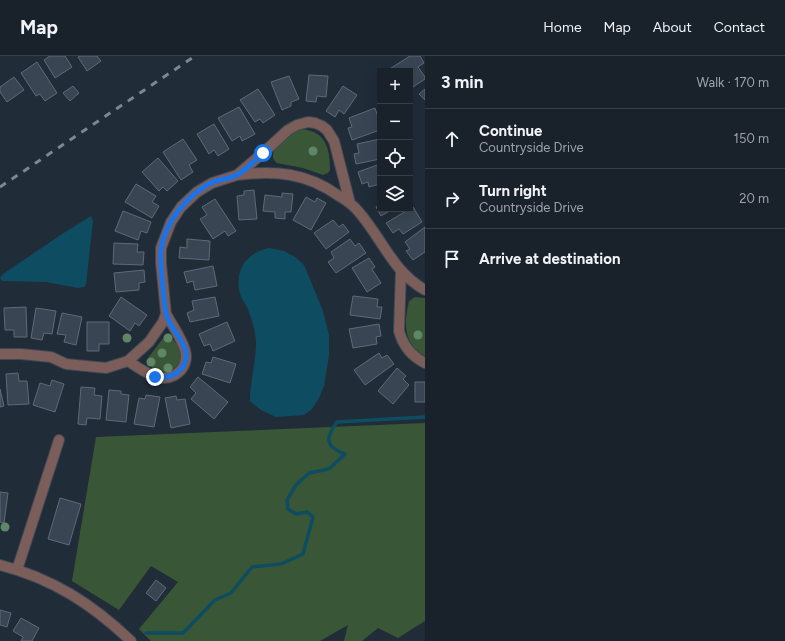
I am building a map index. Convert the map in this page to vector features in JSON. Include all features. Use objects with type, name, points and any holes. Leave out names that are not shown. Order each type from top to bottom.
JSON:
[{"type":"street","points":[[237,175],[288,130],[297,124],[315,123],[327,130],[334,141],[350,203]]},
{"type":"street","points":[[128,361],[148,374],[163,378],[179,372],[184,366],[186,358],[185,350],[166,314],[161,248],[171,222],[181,207],[197,192],[212,183],[237,175],[269,172],[286,173],[302,177],[328,188],[359,211],[393,261],[411,280],[425,290]]},
{"type":"street","points":[[401,270],[399,331],[401,339],[411,354],[425,363]]},
{"type":"street","points":[[0,354],[21,354],[45,357],[66,364],[106,368],[128,361],[142,350],[163,322],[166,314]]},
{"type":"street","points":[[17,570],[59,440]]},
{"type":"street","points":[[0,565],[50,583],[87,604],[114,624],[131,641]]},
{"type":"green space","points":[[299,129],[308,130],[315,133],[324,141],[329,154],[330,162],[330,170],[328,173],[323,175],[303,168],[277,163],[274,159],[273,154],[279,144]]},
{"type":"green space","points":[[415,297],[425,298],[425,356],[413,345],[407,332],[406,317],[409,301]]},
{"type":"green space","points":[[170,336],[179,347],[181,359],[172,370],[167,372],[157,371],[148,362],[148,358],[164,337]]},
{"type":"green space","points":[[425,423],[425,621],[398,638],[378,628],[362,641],[344,641],[348,625],[320,641],[151,641],[139,629],[178,582],[151,566],[119,610],[72,581],[96,437]]},
{"type":"water","points":[[91,216],[93,221],[86,285],[84,287],[78,288],[46,282],[2,281],[0,278],[3,274]]},
{"type":"water","points":[[269,248],[284,251],[295,257],[304,265],[323,311],[329,335],[329,355],[324,386],[312,409],[304,415],[276,417],[261,410],[250,401],[256,338],[247,307],[240,292],[239,275],[241,268],[249,258],[261,250]]},
{"type":"building","points":[[50,56],[65,56],[72,67],[55,78],[44,60]]},
{"type":"building","points":[[97,56],[101,61],[87,71],[78,57]]},
{"type":"building","points":[[410,56],[420,56],[424,63],[418,67],[425,79],[413,87],[413,68],[391,68]]},
{"type":"building","points":[[37,62],[57,93],[45,101],[40,94],[36,96],[21,73]]},
{"type":"building","points":[[309,75],[328,76],[326,97],[317,96],[316,102],[306,101]]},
{"type":"building","points":[[289,76],[299,99],[291,102],[291,106],[282,110],[271,82]]},
{"type":"building","points":[[14,77],[24,90],[7,102],[0,92],[0,87]]},
{"type":"building","points":[[73,86],[79,93],[70,101],[63,93]]},
{"type":"building","points":[[343,86],[357,95],[344,114],[339,110],[335,117],[326,111]]},
{"type":"building","points":[[258,89],[275,115],[263,123],[260,119],[255,122],[240,100]]},
{"type":"building","points":[[425,89],[425,100],[419,94]]},
{"type":"building","points":[[239,107],[255,134],[242,141],[240,136],[232,141],[218,118]]},
{"type":"building","points":[[375,108],[377,114],[377,131],[352,140],[348,128],[352,127],[349,118]]},
{"type":"building","points":[[214,124],[229,149],[218,156],[214,150],[209,154],[197,134]]},
{"type":"building","points":[[183,139],[197,160],[189,165],[193,172],[181,180],[163,152]]},
{"type":"building","points":[[377,140],[377,160],[356,164],[354,154],[359,153],[357,144]]},
{"type":"building","points":[[158,158],[178,181],[167,191],[163,187],[159,191],[142,172]]},
{"type":"building","points":[[377,165],[377,185],[369,187],[368,182],[362,184],[358,172]]},
{"type":"building","points":[[136,184],[156,196],[152,202],[159,206],[152,218],[125,202]]},
{"type":"building","points":[[254,190],[257,219],[239,220],[237,196],[244,195],[244,191]]},
{"type":"building","points":[[282,193],[293,194],[291,212],[285,212],[285,219],[275,218],[275,212],[263,211],[265,195],[282,197]]},
{"type":"building","points":[[306,197],[315,202],[317,198],[326,203],[311,230],[293,220]]},
{"type":"building","points":[[215,199],[236,231],[228,236],[225,231],[213,239],[200,219],[207,215],[202,207]]},
{"type":"building","points":[[413,207],[422,222],[403,234],[399,229],[393,233],[386,223],[405,212],[413,212]]},
{"type":"building","points":[[123,211],[151,222],[147,233],[141,231],[138,240],[115,231]]},
{"type":"building","points":[[379,212],[388,212],[381,216]]},
{"type":"building","points":[[333,220],[339,227],[343,224],[349,232],[326,249],[314,233]]},
{"type":"building","points":[[425,227],[425,252],[413,260],[406,251],[410,249],[405,242]]},
{"type":"building","points":[[187,239],[210,241],[209,260],[179,258],[180,247],[187,248]]},
{"type":"building","points":[[350,239],[355,246],[359,243],[366,253],[336,273],[328,262],[334,258],[331,252]]},
{"type":"building","points":[[114,243],[138,244],[137,252],[144,252],[143,265],[113,264]]},
{"type":"building","points":[[369,258],[375,267],[372,269],[381,283],[367,292],[352,268]]},
{"type":"building","points":[[213,266],[217,286],[195,290],[193,281],[187,283],[184,272]]},
{"type":"building","points":[[144,270],[145,282],[139,283],[139,290],[116,292],[114,273]]},
{"type":"building","points":[[353,296],[378,299],[377,307],[382,307],[380,319],[350,315]]},
{"type":"building","points":[[121,297],[147,315],[139,326],[135,323],[130,331],[109,316]]},
{"type":"building","points":[[215,297],[219,316],[190,322],[187,313],[194,310],[192,301]]},
{"type":"building","points":[[26,307],[27,337],[14,337],[14,330],[5,330],[4,308]]},
{"type":"building","points":[[36,308],[56,311],[52,334],[44,333],[42,340],[31,338]]},
{"type":"building","points":[[62,313],[82,317],[76,345],[64,342],[66,335],[57,334]]},
{"type":"building","points":[[87,322],[109,322],[109,344],[99,344],[99,351],[87,351]]},
{"type":"building","points":[[227,322],[235,341],[213,351],[210,344],[204,346],[199,334]]},
{"type":"building","points":[[379,324],[381,336],[376,337],[377,344],[353,348],[349,329]]},
{"type":"building","points":[[379,353],[382,358],[387,355],[394,364],[365,385],[354,370]]},
{"type":"building","points":[[213,357],[236,364],[230,383],[202,374],[206,362],[211,363]]},
{"type":"building","points":[[397,368],[406,376],[403,379],[409,385],[393,404],[378,391]]},
{"type":"building","points":[[18,373],[19,381],[27,381],[29,404],[8,405],[6,374]]},
{"type":"building","points":[[198,377],[228,402],[214,419],[191,399],[196,393],[190,387]]},
{"type":"building","points":[[52,380],[64,384],[55,412],[33,405],[40,383],[50,386]]},
{"type":"building","points":[[415,382],[425,382],[425,402],[415,402]]},
{"type":"building","points":[[81,387],[95,388],[94,395],[102,396],[100,419],[87,418],[86,425],[78,424]]},
{"type":"building","points":[[0,389],[4,406],[0,407]]},
{"type":"building","points":[[109,390],[121,391],[121,394],[129,395],[126,422],[106,420]]},
{"type":"building","points":[[146,395],[160,397],[154,427],[134,424],[139,398],[145,399]]},
{"type":"building","points":[[176,396],[177,400],[185,399],[190,424],[171,428],[165,398]]},
{"type":"building","points":[[0,492],[8,493],[4,523],[0,522]]},
{"type":"building","points":[[60,498],[81,504],[69,545],[48,539]]},
{"type":"building","points":[[156,580],[166,588],[156,601],[146,593]]},
{"type":"building","points":[[0,610],[11,613],[7,627],[0,625]]},
{"type":"building","points":[[21,618],[39,628],[32,641],[21,641],[23,637],[13,631]]},
{"type":"waterway","points":[[146,633],[183,633],[215,600],[231,593],[252,567],[281,564],[303,554],[313,517],[307,512],[296,514],[288,509],[287,500],[296,485],[309,473],[329,469],[345,454],[334,448],[329,441],[330,433],[337,422],[425,417]]},
{"type":"railway","points":[[0,187],[195,56]]},
{"type":"route","points":[[155,377],[163,378],[179,372],[184,366],[186,358],[182,342],[166,314],[161,248],[171,222],[181,207],[197,192],[212,183],[237,175],[263,153]]}]
